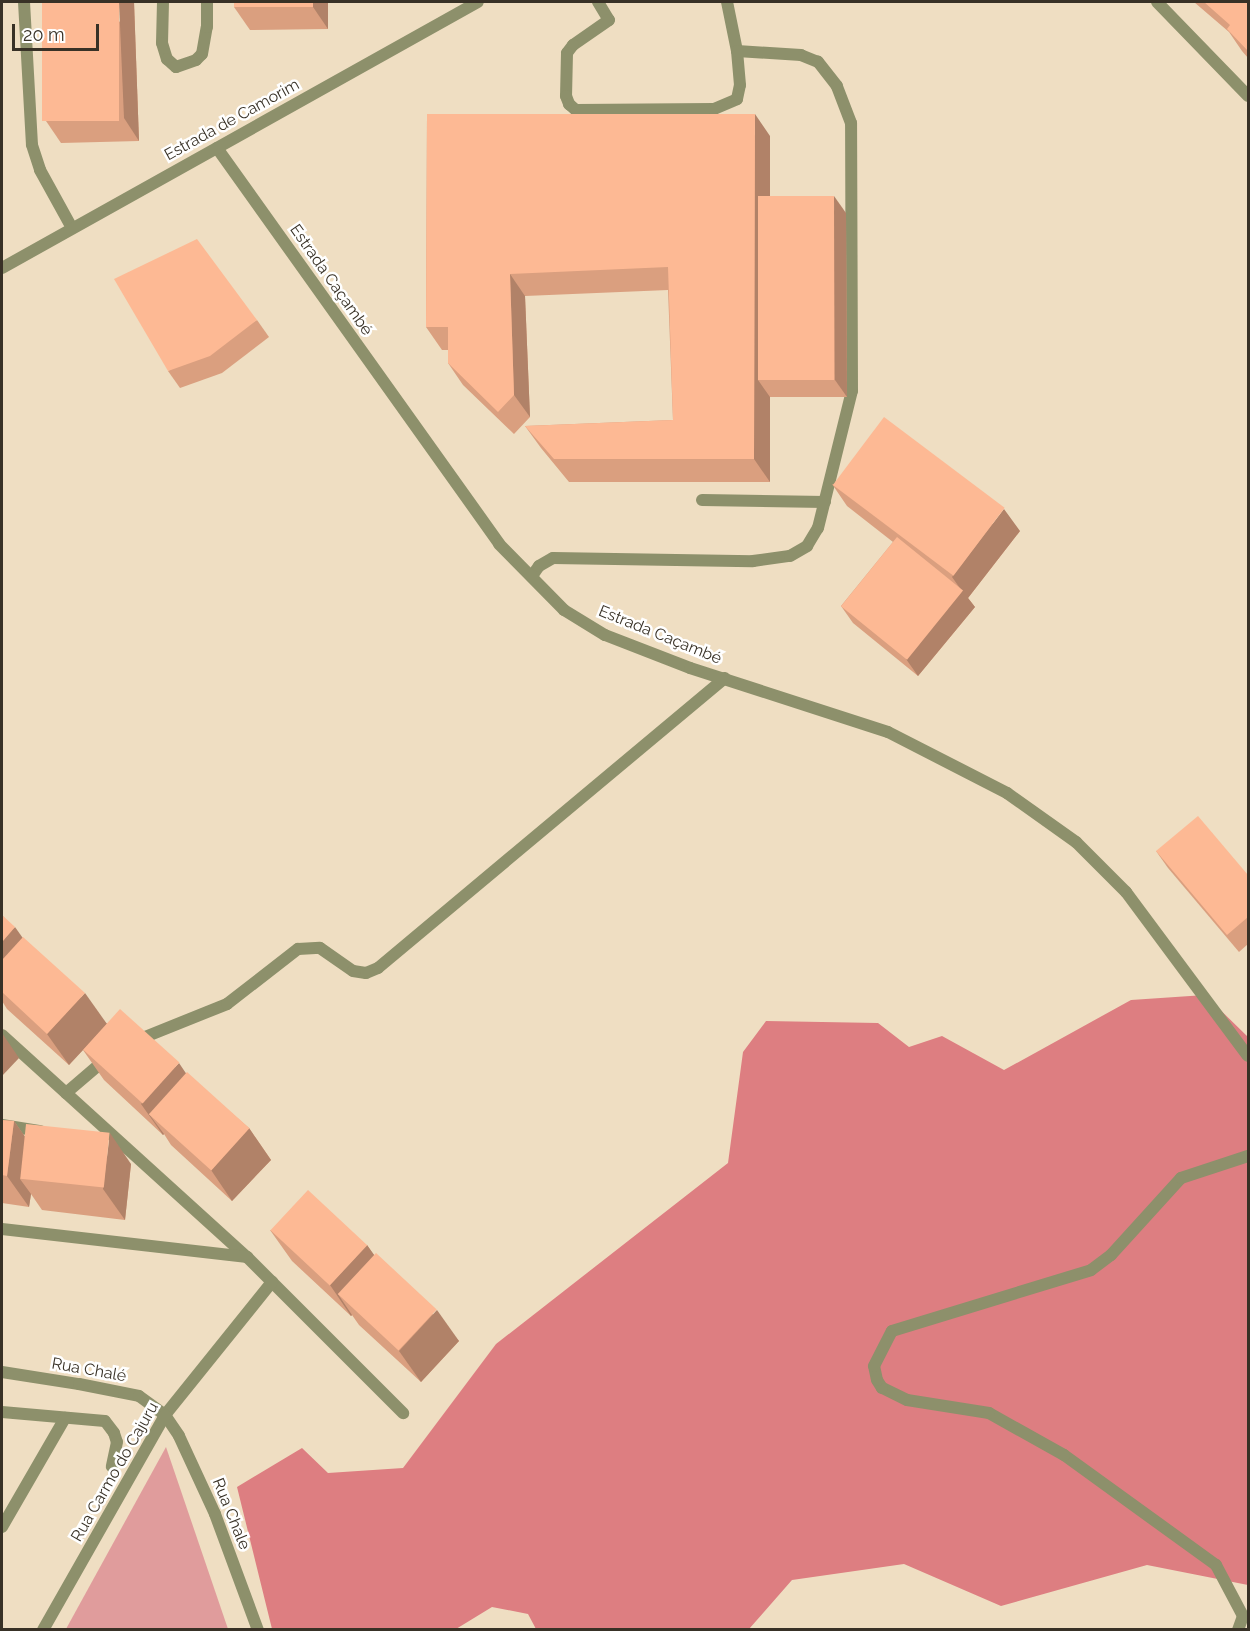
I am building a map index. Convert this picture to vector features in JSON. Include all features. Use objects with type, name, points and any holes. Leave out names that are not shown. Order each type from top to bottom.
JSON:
[{"type":"street","points":[[24,2],[32,145],[40,170],[72,228]]},
{"type":"street","points":[[163,2],[162,43],[167,59],[176,67],[196,60],[202,54],[207,27],[207,2]]},
{"type":"street","name":"Estrada de Camorim","points":[[2,268],[478,2]]},
{"type":"street","points":[[598,2],[609,20],[573,45],[567,53],[566,96],[568,104],[576,110],[714,109],[737,99],[740,86],[737,51],[727,2]]},
{"type":"street","points":[[1157,2],[1248,96]]},
{"type":"street","points":[[532,576],[539,566],[553,558],[753,561],[790,556],[807,546],[818,528],[852,391],[850,123],[837,86],[818,63],[801,55],[737,51]]},
{"type":"street","name":"Estrada Caçambé","points":[[217,148],[499,544],[564,610],[605,635],[690,668],[888,732],[1007,794],[1076,842],[1126,892],[1190,975],[1248,1056]]},
{"type":"street","points":[[702,500],[825,502]]},
{"type":"street","points":[[66,1093],[118,1049],[227,1004],[298,949],[320,948],[353,972],[366,973],[378,968],[725,678]]},
{"type":"street","points":[[2,1035],[247,1257],[403,1413]]},
{"type":"street","points":[[2,1125],[57,1133]]},
{"type":"street","points":[[101,1140],[123,1143]]},
{"type":"street","points":[[1238,1629],[1243,1616],[1216,1565],[1064,1455],[989,1413],[907,1400],[882,1388],[877,1380],[874,1366],[892,1331],[1091,1270],[1111,1254],[1181,1178],[1248,1156]]},
{"type":"street","points":[[2,1229],[247,1257]]},
{"type":"street","name":"Rua Carmo do Cajuru","points":[[43,1629],[165,1415],[272,1282]]},
{"type":"street","name":"Rua Chalé","points":[[2,1372],[79,1383],[139,1396],[165,1415]]},
{"type":"street","points":[[2,1412],[105,1421],[114,1433],[117,1442],[111,1466]]},
{"type":"street","name":"Rua Chale","points":[[165,1415],[179,1436],[215,1514],[258,1629]]},
{"type":"street","points":[[2,1527],[65,1418]]},
{"type":"shaded area","points":[[1205,995],[1248,1037],[1248,1585],[1147,1565],[1001,1606],[904,1564],[792,1580],[749,1629],[536,1629],[528,1614],[492,1607],[456,1629],[272,1629],[237,1487],[302,1448],[328,1473],[403,1468],[496,1344],[728,1163],[743,1052],[766,1021],[878,1023],[909,1047],[942,1036],[1004,1070],[1131,1000]]},
{"type":"shaded area","points":[[166,1447],[228,1629],[66,1629]]},
{"type":"building","points":[[42,2],[119,2],[119,121],[42,121]]},
{"type":"building","points":[[234,2],[313,2],[313,7],[234,7]]},
{"type":"building","points":[[1204,2],[1248,2],[1248,51],[1227,29],[1230,25]]},
{"type":"building","points":[[427,114],[755,114],[754,459],[554,459],[525,426],[673,420],[668,267],[510,274],[514,395],[498,412],[448,363],[448,327],[426,327]]},
{"type":"building","points":[[758,196],[834,196],[834,380],[758,380]]},
{"type":"building","points":[[197,239],[257,320],[210,356],[168,371],[114,279]]},
{"type":"building","points":[[884,417],[1005,508],[953,576],[833,485]]},
{"type":"building","points":[[897,537],[963,590],[907,660],[841,606]]},
{"type":"building","points":[[1198,816],[1248,875],[1248,917],[1227,935],[1156,851]]},
{"type":"building","points":[[2,915],[15,927],[2,942]]},
{"type":"building","points":[[23,937],[85,993],[47,1034],[2,992],[2,960]]},
{"type":"building","points":[[120,1009],[179,1063],[143,1103],[83,1050]]},
{"type":"building","points":[[187,1072],[249,1128],[211,1171],[149,1114]]},
{"type":"building","points":[[2,1120],[14,1121],[7,1176],[2,1175]]},
{"type":"building","points":[[26,1124],[110,1133],[104,1187],[20,1179]]},
{"type":"building","points":[[308,1190],[367,1245],[330,1285],[270,1230]]},
{"type":"building","points":[[376,1253],[437,1310],[399,1351],[338,1294]]}]
